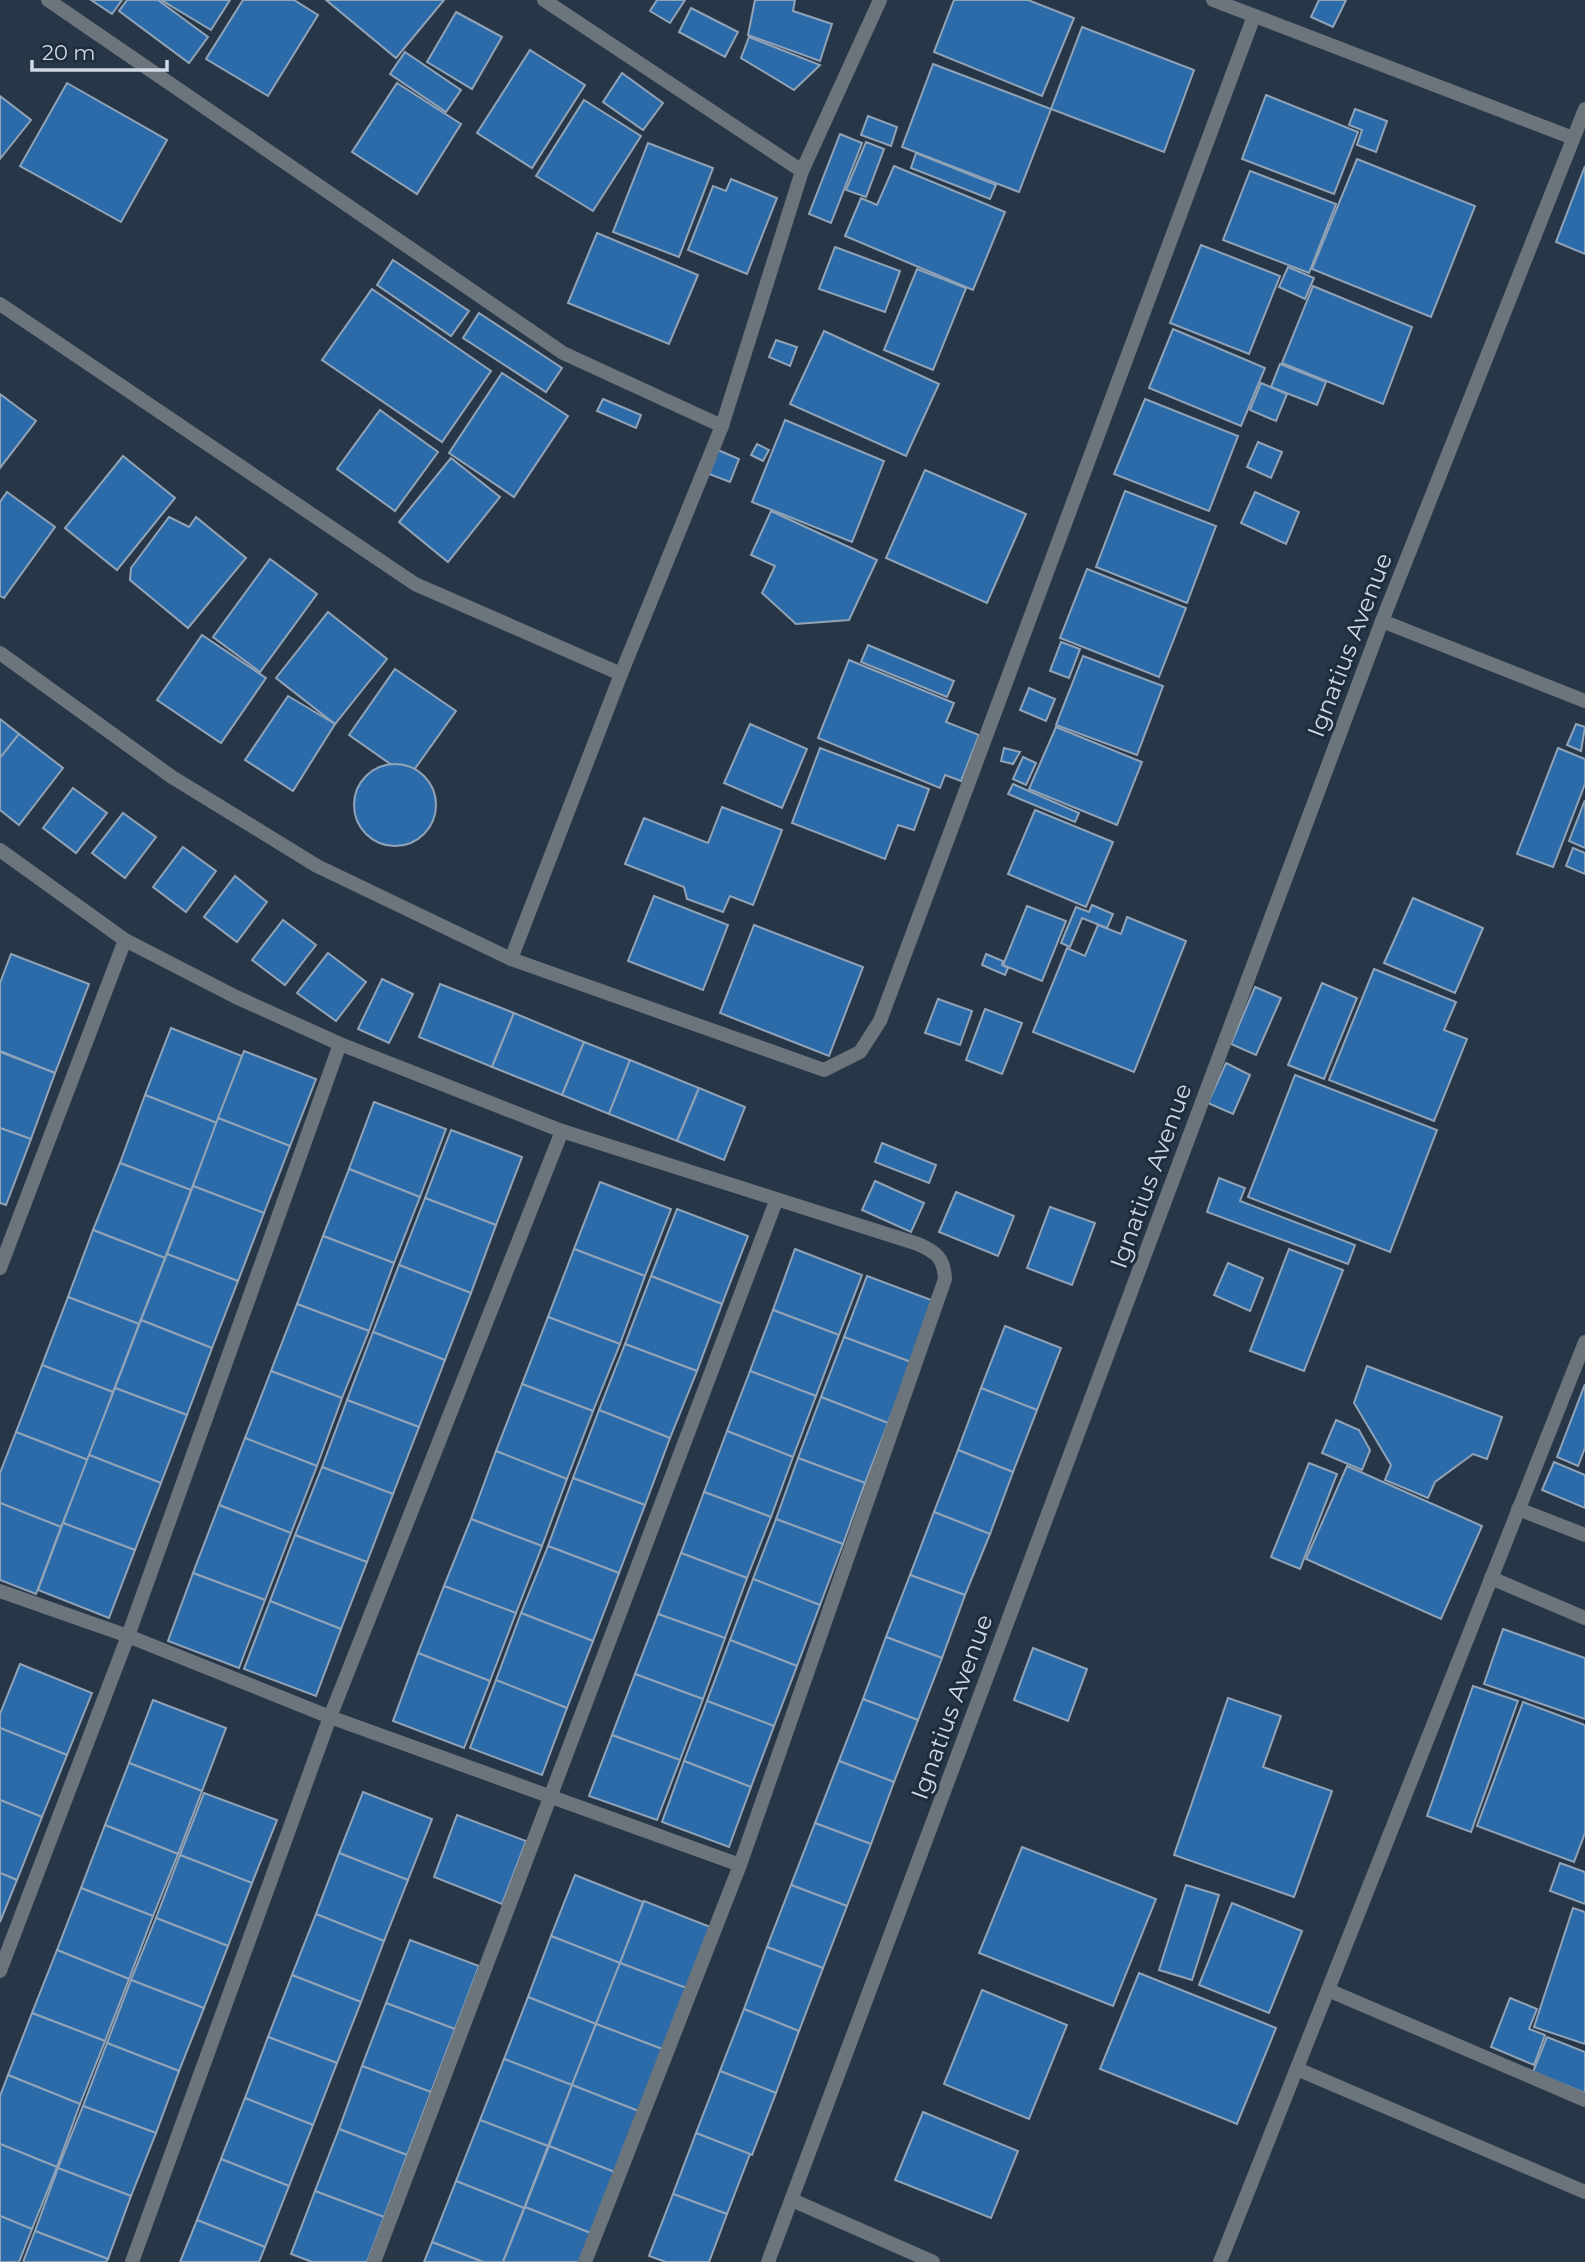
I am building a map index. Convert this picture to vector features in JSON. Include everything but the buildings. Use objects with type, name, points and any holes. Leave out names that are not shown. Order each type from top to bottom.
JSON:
[{"type":"street","points":[[48,0],[563,353],[722,426]]},
{"type":"street","points":[[544,0],[802,171]]},
{"type":"street","points":[[511,959],[621,674],[722,426],[802,171],[880,0]]},
{"type":"street","points":[[1213,0],[1573,138]]},
{"type":"street","points":[[0,653],[172,777],[317,866],[511,959],[824,1070],[860,1052],[880,1021],[1254,16]]},
{"type":"street","name":"Ignatius Avenue","points":[[768,2262],[1382,621],[1585,109]]},
{"type":"street","points":[[0,304],[415,584],[621,674]]},
{"type":"street","points":[[1382,621],[1585,701]]},
{"type":"street","points":[[0,850],[125,940],[236,997],[340,1044],[562,1131],[935,1252],[944,1263],[945,1279],[740,1864],[585,2262]]},
{"type":"street","points":[[0,1268],[125,940]]},
{"type":"street","points":[[0,1971],[128,1636],[340,1044]]},
{"type":"street","points":[[132,2262],[330,1717],[562,1131]]},
{"type":"street","points":[[374,2262],[776,1201]]},
{"type":"street","points":[[1220,2262],[1585,1342]]},
{"type":"street","points":[[1518,1508],[1585,1535]]},
{"type":"street","points":[[1490,1578],[1585,1618]]},
{"type":"street","points":[[0,1591],[128,1636],[330,1717],[740,1864]]},
{"type":"street","points":[[1328,1990],[1585,2100]]},
{"type":"street","points":[[1297,2069],[1585,2192]]},
{"type":"street","points":[[792,2200],[933,2262]]}]
